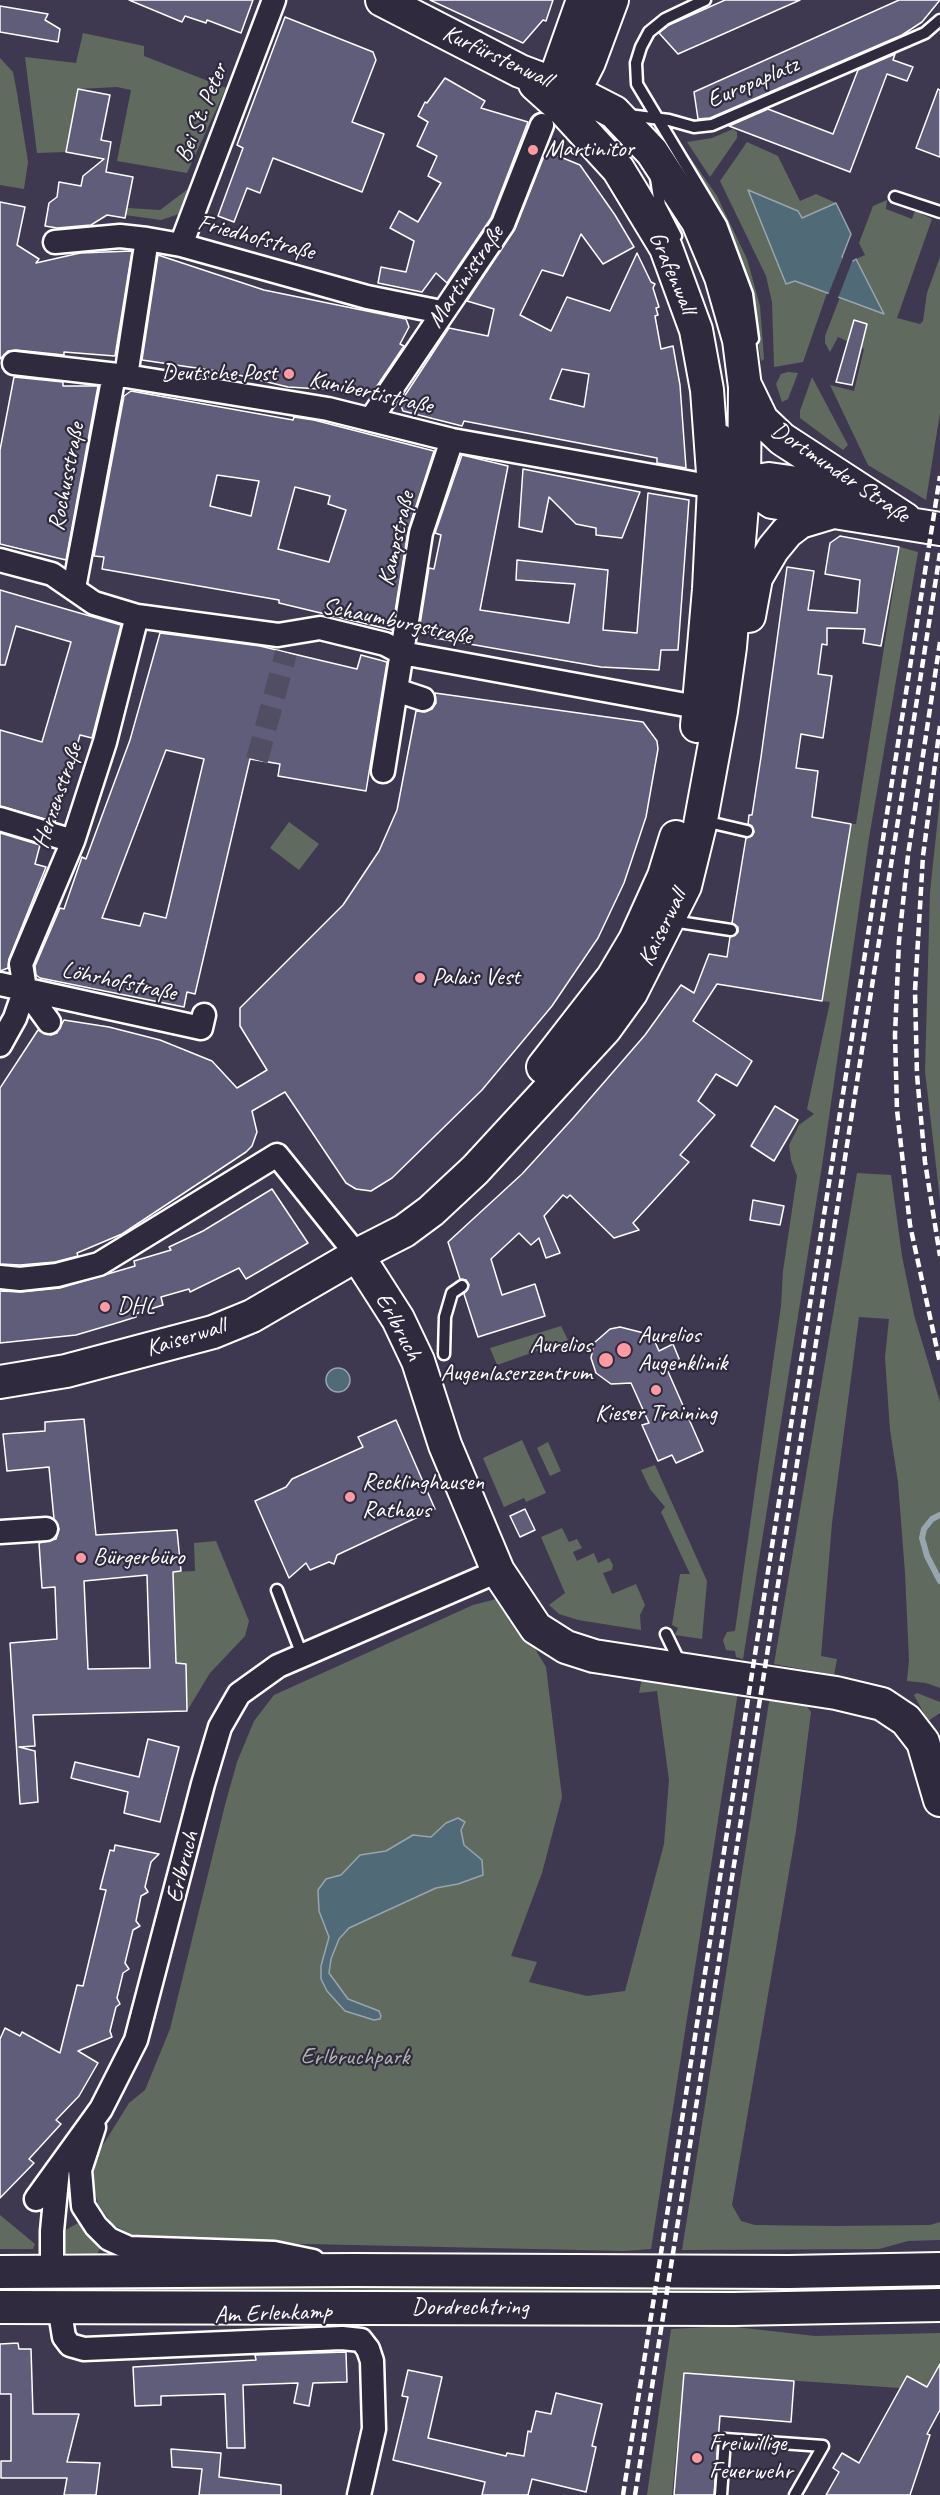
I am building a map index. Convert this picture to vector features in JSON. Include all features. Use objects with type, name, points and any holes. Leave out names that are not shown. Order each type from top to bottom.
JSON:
[{"type":"main road","name":"Kurfürstenwall","points":[[382,0],[520,71],[556,101],[614,112]]},
{"type":"main road","name":"Martinistraße","points":[[556,101],[583,0]]},
{"type":"main road","name":"Martinistraße","points":[[556,101],[589,62],[612,0]]},
{"type":"main road","name":"Grafenwall","points":[[556,101],[618,169],[666,248],[696,330],[722,474]]},
{"type":"main road","name":"Grafenwall","points":[[614,112],[652,152],[698,222],[721,277],[750,379],[722,474]]},
{"type":"main road","name":"Dortmunder Straße","points":[[750,379],[762,420],[782,439],[930,527]]},
{"type":"main road","name":"Dortmunder Straße","points":[[722,474],[772,502],[930,527]]},
{"type":"main road","name":"Dortmunder Straße","points":[[722,474],[796,483],[930,527]]},
{"type":"main road","name":"Kaiserwall","points":[[0,1382],[66,1371],[213,1332],[252,1316],[357,1255],[404,1231],[431,1211],[475,1170],[605,1029],[631,993],[685,886],[701,820],[714,702],[722,474]]},
{"type":"main road","points":[[714,702],[746,639],[753,590],[768,556],[787,532],[800,522],[833,513]]},
{"type":"main road","name":"Kaiserwall","points":[[357,1255],[393,1216],[463,1156],[552,1058],[613,977],[635,940],[664,876],[714,702]]},
{"type":"main road","name":"Erlbruch","points":[[357,1255],[398,1320],[418,1361],[445,1445],[498,1571],[536,1628],[550,1639],[594,1656],[836,1693],[882,1704],[906,1720],[923,1742],[940,1800]]},
{"type":"main road","name":"Dordrechtring","points":[[0,2272],[354,2270],[789,2272],[940,2269]]},
{"type":"main road","name":"Dordrechtring","points":[[0,2307],[734,2309],[940,2305]]},
{"type":"street","name":"Bei St. Peter","points":[[181,245],[274,0]]},
{"type":"street","name":"Martinistraße","points":[[371,419],[441,312],[503,224],[556,101]]},
{"type":"street","name":"Friedhofstraße","points":[[55,242],[120,236],[181,245],[367,297],[441,312]]},
{"type":"street","name":"Rochusstraße","points":[[74,588],[147,239]]},
{"type":"street","name":"Kunibertistraße","points":[[14,363],[120,376],[328,409],[452,440],[676,482],[722,474]]},
{"type":"street","name":"Kampstraße","points":[[383,771],[421,533],[452,440]]},
{"type":"street","name":"Schaumburgstraße","points":[[0,560],[52,574],[94,603],[137,616],[278,635],[289,643],[320,628],[385,644],[402,653],[714,702]]},
{"type":"street","name":"Herrenstraße","points":[[25,989],[21,963],[73,841],[105,742],[137,616]]},
{"type":"street","points":[[396,690],[423,699]]},
{"type":"street","points":[[0,819],[73,841]]},
{"type":"street","name":"Löhrhofstraße","points":[[0,984],[202,1022]]},
{"type":"street","points":[[0,1045],[15,1018],[25,989]]},
{"type":"street","name":"Löhrhofstraße","points":[[25,989],[49,1022]]},
{"type":"street","points":[[0,1277],[20,1279],[57,1275],[99,1264],[277,1155],[357,1255]]},
{"type":"street","points":[[0,1532],[46,1529]]},
{"type":"street","name":"Erlbruch","points":[[36,2199],[100,2109],[136,2040],[203,1784],[220,1727],[239,1694],[278,1666],[498,1571]]},
{"type":"street","name":"Erlbruch","points":[[100,2109],[80,2170],[83,2206],[96,2226],[109,2239]]},
{"type":"street","points":[[52,2273],[52,2231],[58,2165]]},
{"type":"street","name":"Dordrechtring","points":[[109,2239],[129,2248],[274,2253],[354,2270]]},
{"type":"street","name":"Am Erlenkamp","points":[[58,2306],[64,2337],[70,2345],[84,2349],[342,2338],[361,2340],[368,2349],[372,2361],[374,2429],[359,2495]]},
{"type":"lane","points":[[705,0],[665,19],[649,32],[636,63],[637,84],[721,224],[747,294],[754,348]]},
{"type":"lane","name":"Europaplatz","points":[[614,112],[656,118],[694,127],[712,125],[916,37],[940,20]]},
{"type":"lane","points":[[656,118],[652,152],[660,205],[681,247]]},
{"type":"lane","points":[[895,197],[940,212]]},
{"type":"lane","points":[[722,474],[724,421]]},
{"type":"lane","points":[[701,820],[747,831]]},
{"type":"lane","points":[[669,920],[731,930]]},
{"type":"lane","points":[[444,1354],[445,1317],[452,1293],[462,1286]]},
{"type":"lane","points":[[277,1590],[302,1655]]},
{"type":"lane","points":[[666,1634],[695,1671]]},
{"type":"lane","points":[[721,2495],[725,2439],[823,2446],[795,2495]]},
{"type":"green space","points":[[83,33],[144,46],[144,56],[226,88],[187,173],[117,161],[131,90],[117,87],[78,89],[66,152],[37,153],[25,57],[76,63]]},
{"type":"green space","points":[[0,58],[13,72],[17,93],[28,162],[24,189],[0,185]]},
{"type":"green space","points":[[733,129],[737,132],[737,138],[710,177],[687,142],[712,138]]},
{"type":"green space","points":[[747,142],[778,156],[800,201],[816,194],[836,203],[802,218],[795,281],[827,293],[803,362],[774,367],[772,302],[766,276],[720,181]]},
{"type":"green space","points":[[680,143],[717,196],[747,259],[760,306],[764,359],[761,361],[749,283],[719,210],[678,146]]},
{"type":"green space","points":[[188,189],[179,214],[161,220],[125,215],[127,208],[160,210]]},
{"type":"green space","points":[[887,200],[886,209],[912,219],[915,211],[932,219],[897,318],[920,324],[923,321],[927,293],[940,257],[940,413],[926,500],[868,465],[830,385],[854,391],[864,349],[838,337],[830,352],[825,343],[825,336],[840,297],[884,314],[856,259],[865,255],[859,243],[873,206]]},
{"type":"green space","points":[[798,373],[788,399],[782,402],[776,384],[781,374]]},
{"type":"green space","points":[[812,377],[848,445],[843,450],[800,418],[800,411]]},
{"type":"green space","points":[[900,547],[918,552],[869,838],[822,1166],[743,1659],[736,1657],[735,1651],[726,1650],[723,1640],[727,1632],[735,1631],[781,1306],[783,1271],[797,1176],[791,1160],[789,1145],[799,1125],[814,1114],[807,1109],[830,1002],[822,1001],[851,824],[856,824]]},
{"type":"green space","points":[[940,798],[940,1200],[925,1071],[930,892]]},
{"type":"green space","points":[[289,822],[319,844],[299,870],[270,848]]},
{"type":"green space","points":[[857,1173],[891,1175],[902,1256],[914,1315],[940,1402],[940,1688],[926,1683],[907,1681],[909,1660],[905,1573],[885,1357],[889,1319],[859,1317],[832,1523],[821,1656],[837,1659],[834,1675],[774,1664]]},
{"type":"green space","points":[[561,1326],[568,1340],[497,1365],[490,1348]]},
{"type":"green space","points":[[522,1440],[546,1493],[526,1502],[524,1498],[504,1507],[483,1458]]},
{"type":"green space","points":[[548,1442],[561,1471],[550,1476],[537,1448]]},
{"type":"green space","points":[[655,1465],[707,1581],[702,1639],[675,1635],[678,1628],[672,1625],[680,1574],[690,1574],[661,1512],[665,1507],[650,1489],[641,1470]]},
{"type":"green space","points":[[562,1528],[569,1542],[577,1539],[582,1548],[573,1552],[577,1561],[594,1553],[598,1563],[609,1558],[613,1565],[612,1570],[603,1573],[612,1594],[636,1584],[645,1605],[640,1615],[641,1630],[578,1620],[559,1614],[549,1605],[565,1593],[541,1537]]},
{"type":"green space","points":[[216,1541],[249,1621],[245,1636],[210,1673],[187,1711],[186,1664],[176,1663],[173,1572],[195,1571],[194,1543]]},
{"type":"green space","name":"Erlbruchpark","points":[[504,1597],[546,1667],[562,1797],[542,1873],[511,1956],[537,1962],[529,1982],[587,1996],[625,1991],[664,1844],[669,1780],[657,1691],[639,1693],[642,1678],[738,1692],[651,2249],[624,2251],[173,2241],[131,2235],[112,2224],[98,2204],[92,2181],[98,2153],[129,2103],[145,2090],[170,2029],[225,1805],[237,1762],[254,1721],[274,1695],[473,1605]]},
{"type":"green space","points":[[917,1693],[940,1702],[940,1713],[928,1721],[914,1695]]},
{"type":"green space","points":[[770,1696],[806,1705],[811,1712],[796,1831],[732,2205],[741,2221],[755,2225],[930,2225],[940,2222],[940,2240],[908,2241],[879,2249],[682,2250]]},
{"type":"green space","points":[[0,2215],[35,2244],[33,2249],[0,2249]]},
{"type":"green space","points":[[80,2222],[101,2244],[99,2251],[97,2254],[61,2253],[60,2233]]},
{"type":"green space","points":[[939,2285],[797,2288],[731,2295],[0,2293],[0,2286]]},
{"type":"green space","points":[[727,2326],[815,2336],[940,2333],[940,2378],[934,2375],[927,2387],[907,2376],[900,2388],[684,2373],[672,2495],[647,2495],[671,2329]]},
{"type":"water","points":[[748,190],[798,211],[802,218],[836,203],[851,234],[842,257],[853,261],[856,259],[884,314],[795,281],[786,284]]},
{"type":"water","points":[[338,1368],[347,1371],[350,1380],[347,1389],[338,1392],[329,1389],[326,1380],[329,1371]]},
{"type":"water","points":[[458,1818],[465,1822],[461,1830],[464,1845],[482,1860],[483,1875],[458,1884],[436,1888],[349,1928],[339,1939],[331,1959],[329,1973],[348,1999],[379,2011],[381,2016],[380,2019],[374,2020],[345,2011],[327,1991],[321,1979],[321,1966],[329,1937],[319,1911],[318,1890],[326,1879],[341,1875],[360,1855],[386,1851],[413,1835],[431,1837],[446,1823]]},
{"type":"pier","points":[[844,255],[853,259],[838,298],[828,295]]},
{"type":"building","points":[[129,0],[253,0],[241,33],[207,20],[206,23],[185,16],[182,22]]},
{"type":"building","points":[[430,0],[553,0],[546,21],[543,20],[523,43]]},
{"type":"building","points":[[725,0],[800,0],[678,54],[659,33],[669,25]]},
{"type":"building","points":[[899,0],[940,0],[922,22],[902,35],[710,118],[698,119],[694,92]]},
{"type":"building","points":[[0,6],[48,14],[45,20],[60,29],[58,42],[0,32]]},
{"type":"building","points":[[285,17],[373,52],[376,60],[352,122],[384,134],[362,192],[273,158],[260,193],[247,188],[234,222],[218,216],[243,148],[237,145]]},
{"type":"building","points":[[895,54],[893,60],[913,67],[907,81],[887,74],[850,172],[729,126],[768,109],[833,134],[858,70]]},
{"type":"building","points":[[445,78],[485,101],[481,108],[528,122],[491,218],[447,283],[436,273],[422,292],[378,283],[381,267],[406,272],[414,241],[390,228],[399,211],[418,222],[441,183],[428,176],[437,156],[417,146],[428,122],[418,116],[425,102],[427,103]]},
{"type":"building","points":[[78,89],[110,95],[101,140],[111,142],[106,172],[133,177],[125,218],[107,215],[91,225],[57,228],[45,226],[49,203],[57,197],[59,182],[81,186],[83,176],[104,159],[66,152]]},
{"type":"building","points":[[938,89],[940,90],[940,157],[916,148]]},
{"type":"building","points":[[546,151],[580,165],[634,247],[603,264],[581,234],[563,276],[542,270],[520,315],[551,331],[567,297],[610,311],[637,253],[651,282],[655,284],[653,288],[659,307],[656,308],[658,315],[655,316],[661,349],[673,346],[680,385],[686,468],[657,463],[657,458],[464,421],[462,426],[403,411],[400,403],[449,328],[488,336],[494,309],[467,301],[515,229]],"holes":[[[562,369],[589,374],[584,407],[550,399]]]},
{"type":"building","points":[[0,202],[25,207],[17,245],[39,259],[36,263],[80,253],[132,251],[115,356],[64,352],[64,355],[16,350],[8,351],[0,359]]},
{"type":"building","points":[[158,255],[264,290],[406,319],[409,327],[400,344],[404,346],[375,389],[368,392],[288,387],[230,373],[142,360]]},
{"type":"building","points":[[854,320],[867,324],[852,385],[836,382]]},
{"type":"building","points":[[14,377],[63,382],[63,386],[98,386],[66,560],[0,544],[0,450]]},
{"type":"building","points":[[131,391],[293,420],[294,417],[314,420],[434,451],[408,531],[392,630],[279,603],[279,600],[102,569],[104,557],[94,556],[124,396]],"holes":[[[217,475],[259,481],[251,516],[210,506]],[[295,487],[330,496],[328,504],[346,510],[329,562],[278,549]]]},
{"type":"building","points":[[462,455],[508,466],[480,610],[569,623],[575,584],[516,580],[517,560],[608,570],[603,630],[637,633],[648,493],[689,500],[678,650],[661,650],[659,670],[601,667],[435,638],[436,633],[419,631],[429,568],[434,569],[441,535],[435,533]]},
{"type":"building","points":[[523,469],[640,492],[622,538],[596,535],[596,528],[576,524],[549,497],[542,532],[519,527]]},
{"type":"building","points":[[840,536],[899,547],[881,646],[863,643],[865,629],[827,628],[827,645],[822,644],[818,674],[832,676],[823,738],[801,734],[796,768],[818,771],[812,817],[851,824],[822,1001],[717,984],[693,1021],[752,1061],[737,1086],[716,1074],[698,1101],[715,1115],[680,1155],[689,1162],[633,1223],[639,1230],[614,1238],[570,1195],[567,1198],[563,1195],[544,1216],[560,1253],[546,1258],[539,1238],[531,1245],[519,1233],[491,1259],[502,1295],[535,1284],[545,1316],[478,1337],[464,1294],[469,1285],[466,1280],[460,1279],[448,1242],[522,1174],[574,1117],[645,1035],[681,985],[694,993],[709,954],[727,957],[730,937],[738,932],[738,927],[732,923],[746,838],[752,836],[754,832],[752,826],[748,824],[749,815],[752,815],[761,757],[787,567],[814,571],[808,610],[857,613],[860,580],[825,574],[830,543]]},
{"type":"building","points":[[0,590],[121,625],[92,738],[80,735],[55,822],[0,806],[0,730],[42,742],[71,642],[16,626],[5,665],[0,665]]},
{"type":"building","points":[[160,633],[260,646],[357,669],[361,655],[387,662],[366,791],[278,776],[280,764],[250,759],[195,994],[187,992],[184,1007],[40,978],[36,975],[35,966],[60,908],[64,909],[82,857],[86,859],[130,740]],"holes":[[[166,750],[204,759],[166,918],[144,913],[140,926],[102,918]]]},
{"type":"building","name":"Palais Vest","points":[[435,693],[643,722],[657,741],[658,749],[646,817],[624,883],[598,938],[552,1006],[482,1090],[392,1178],[371,1191],[356,1189],[346,1183],[285,1092],[252,1111],[257,1132],[252,1146],[246,1152],[122,1234],[77,1253],[78,1256],[55,1262],[0,1264],[0,1088],[38,1030],[51,1035],[57,1033],[64,1020],[109,1027],[160,1040],[212,1061],[237,1088],[267,1070],[240,1026],[240,1008],[343,905],[379,851],[397,810],[416,711],[425,712],[432,709],[436,703]]},
{"type":"building","points":[[0,833],[40,845],[35,864],[46,867],[9,959],[8,968],[0,971]]},
{"type":"building","points":[[775,1106],[798,1120],[774,1161],[751,1146]]},
{"type":"building","points":[[272,1189],[308,1243],[246,1279],[239,1268],[190,1292],[189,1289],[161,1297],[163,1305],[135,1314],[136,1317],[76,1335],[0,1343],[0,1291],[21,1292],[60,1288],[135,1266],[134,1261],[171,1250],[169,1247],[203,1231]]},
{"type":"building","points":[[753,1200],[784,1206],[780,1225],[750,1220]]},
{"type":"building","points":[[620,1327],[652,1335],[659,1351],[673,1344],[680,1361],[666,1367],[703,1451],[676,1463],[672,1455],[658,1461],[642,1425],[649,1423],[631,1383],[611,1384],[596,1373],[591,1358],[594,1343],[610,1329]]},
{"type":"building","points":[[84,1419],[96,1535],[177,1530],[181,1571],[173,1572],[176,1663],[186,1664],[187,1711],[33,1715],[35,1746],[19,1747],[35,1751],[38,1802],[20,1804],[10,1643],[57,1639],[55,1587],[42,1588],[39,1543],[56,1539],[59,1529],[54,1519],[49,1467],[7,1471],[3,1434],[45,1431],[45,1422]],"holes":[[[147,1575],[150,1668],[88,1669],[84,1581]]]},
{"type":"building","points":[[396,1420],[435,1509],[337,1555],[334,1564],[329,1562],[310,1570],[306,1563],[289,1578],[255,1501],[286,1487],[292,1479],[363,1447],[358,1437]]},
{"type":"building","points":[[525,1509],[535,1530],[520,1537],[510,1516]]},
{"type":"building","points":[[148,1739],[179,1747],[160,1822],[124,1813],[128,1792],[71,1778],[75,1762],[139,1777]]},
{"type":"building","points":[[115,1845],[159,1854],[151,1862],[145,1887],[148,1892],[141,1896],[136,1921],[140,1926],[133,1930],[125,1963],[129,1969],[123,1973],[117,1998],[120,2004],[116,2007],[110,2031],[112,2037],[78,2051],[98,2063],[79,2096],[56,2120],[61,2124],[29,2159],[34,2163],[0,2198],[0,2039],[5,2028],[20,2036],[22,2032],[60,2053],[77,1985],[83,1986],[106,1890],[100,1889],[110,1850],[114,1851]]},
{"type":"building","points":[[18,2343],[19,2349],[31,2349],[33,2414],[79,2414],[67,2462],[100,2463],[96,2495],[64,2495],[67,2478],[1,2478],[1,2461],[11,2461],[11,2394],[0,2394],[0,2344]]},
{"type":"building","points":[[346,2352],[347,2382],[313,2383],[309,2406],[294,2403],[298,2383],[243,2385],[245,2448],[227,2448],[225,2394],[161,2396],[161,2405],[135,2406],[133,2367],[256,2360],[255,2355]]},
{"type":"building","points":[[940,2364],[940,2410],[927,2434],[930,2435],[910,2495],[826,2495],[839,2472],[833,2468],[842,2453],[859,2463],[907,2376],[927,2387]]},
{"type":"building","points":[[408,2370],[442,2377],[428,2438],[506,2456],[507,2453],[524,2456],[528,2431],[531,2432],[536,2411],[551,2414],[556,2393],[602,2404],[592,2446],[596,2447],[586,2492],[532,2479],[528,2495],[482,2495],[485,2482],[393,2460],[408,2397],[402,2396]]},
{"type":"building","name":"Freiwillige Feuerwehr","points":[[684,2373],[794,2381],[791,2422],[720,2416],[714,2495],[674,2495]]},
{"type":"building","points":[[171,2449],[221,2453],[219,2477],[281,2485],[281,2495],[199,2495],[202,2469],[172,2467]]},
{"type":"waterway","points":[[940,1515],[932,1519],[924,1529],[922,1538],[927,1556],[940,1581]]},
{"type":"tunnel","points":[[257,760],[286,653]]},
{"type":"railway","points":[[623,2495],[940,476]]},
{"type":"railway","points":[[635,2495],[940,553]]},
{"type":"railway","points":[[940,642],[908,855],[899,941],[895,1035],[897,1110],[910,1225],[940,1363]]},
{"type":"railway","points":[[940,726],[923,856],[915,991],[917,1075],[925,1162],[940,1256]]},
{"type":"place","name":"Martinitor","points":[[533,150]]},
{"type":"place","name":"Deutsche Post","points":[[289,374]]},
{"type":"place","name":"Palais Vest","points":[[420,978]]},
{"type":"place","name":"DHL","points":[[105,1307]]},
{"type":"place","name":"Aurelios Augenklinik","points":[[624,1350]]},
{"type":"place","name":"Aurelios Augenlaserzentrum","points":[[606,1360]]},
{"type":"place","name":"Kieser Training","points":[[656,1390]]},
{"type":"place","name":"Recklinghausen Rathaus","points":[[350,1497]]},
{"type":"place","name":"Bürgerbüro","points":[[81,1558]]},
{"type":"place","name":"Freiwillige Feuerwehr","points":[[697,2458]]}]
